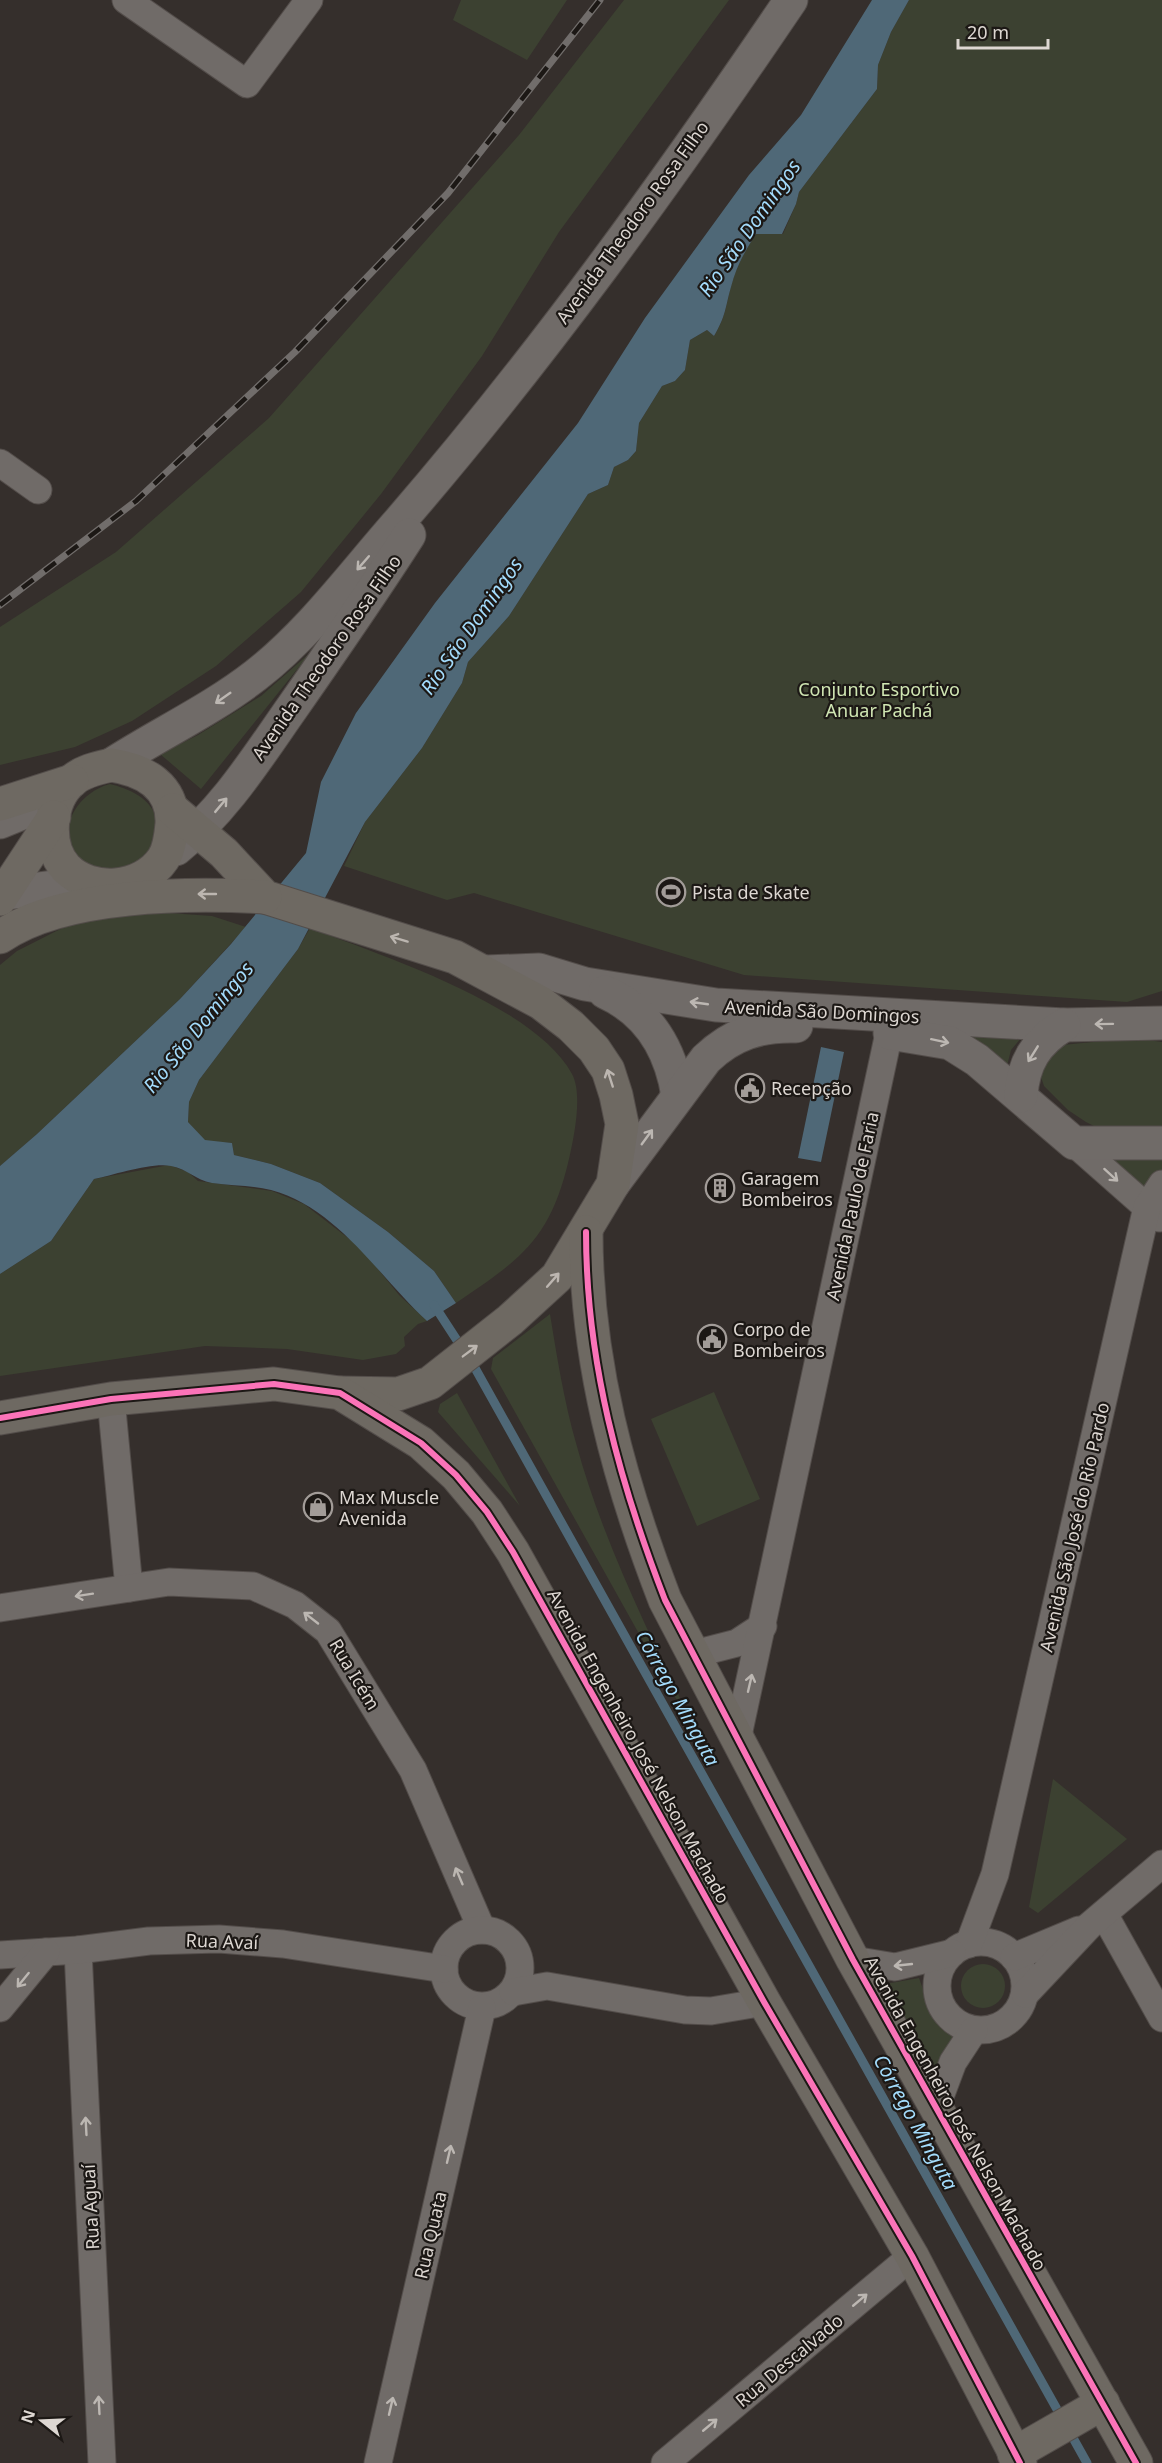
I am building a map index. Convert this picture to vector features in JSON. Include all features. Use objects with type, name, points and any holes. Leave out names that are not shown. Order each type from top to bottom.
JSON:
[{"type":"main road","name":"Avenida Theodoro Rosa Filho","points":[[111,765],[156,735],[204,711],[258,674],[305,630],[470,440],[665,181],[791,0]]},
{"type":"main road","name":"Avenida Theodoro Rosa Filho","points":[[163,859],[199,831],[225,801],[352,624],[470,440]]},
{"type":"main road","points":[[111,765],[130,768],[148,775],[164,790],[173,810],[172,834],[163,859],[146,876],[106,886],[85,883],[2,895],[62,799],[92,770],[111,765]]},
{"type":"main road","points":[[0,804],[62,799]]},
{"type":"main road","points":[[0,822],[62,799]]},
{"type":"main road","points":[[62,799],[51,833],[65,867],[85,883]]},
{"type":"main road","name":"Avenida Engenheiro José Nelson Machado","points":[[173,810],[224,853],[265,897],[455,957],[486,972],[541,1003],[571,1026],[594,1049],[608,1070],[622,1124],[613,1184],[586,1232],[586,1286],[600,1393],[645,1546],[665,1600],[736,1740],[1093,2409],[1136,2463]]},
{"type":"main road","points":[[0,937],[26,924],[59,913],[114,901],[209,894],[265,897]]},
{"type":"main road","name":"Avenida São Domingos","points":[[486,972],[539,970],[585,984],[716,1005],[1064,1025],[1162,1023]]},
{"type":"main road","points":[[585,984],[616,997],[648,1023],[663,1044],[674,1069],[678,1096]]},
{"type":"main road","points":[[1021,1096],[1025,1067],[1032,1054],[1046,1037],[1064,1025]]},
{"type":"main road","name":"Avenida São Domingos","points":[[613,1184],[706,1059],[722,1043],[750,1031],[777,1026],[889,1032],[950,1043],[977,1060],[1074,1143]]},
{"type":"main road","points":[[1074,1143],[1162,1143]]},
{"type":"main road","points":[[340,1393],[398,1394],[430,1383],[510,1320],[557,1277],[586,1232]]},
{"type":"main road","name":"Avenida Engenheiro José Nelson Machado","points":[[0,1418],[111,1400],[274,1384],[340,1393],[421,1443],[456,1476],[487,1512],[513,1552],[764,2002],[912,2256],[1017,2458]]},
{"type":"main road","points":[[1017,2458],[1047,2435],[1093,2409]]},
{"type":"street","points":[[126,0],[247,84],[309,0]]},
{"type":"street","points":[[0,463],[38,490]]},
{"type":"street","name":"Avenida Paulo de Faria","points":[[736,1740],[763,1626],[889,1032]]},
{"type":"street","name":"Avenida São Domingos","points":[[1074,1143],[1154,1214]]},
{"type":"street","name":"Avenida São José do Rio Pardo","points":[[960,1949],[995,1874],[1162,1184]]},
{"type":"street","points":[[111,1400],[129,1588]]},
{"type":"street","name":"Rua Icém","points":[[0,1608],[170,1582],[253,1586],[295,1605],[328,1631],[413,1770],[482,1930]]},
{"type":"street","points":[[694,1654],[737,1643],[763,1626]]},
{"type":"street","points":[[960,1949],[940,1975],[939,1999],[946,2013],[959,2024],[974,2030],[988,2030],[1006,2022],[1020,2007],[1025,1994],[1096,1920],[1162,1864]]},
{"type":"street","name":"Avenida São José do Rio Pardo","points":[[995,1874],[1005,1951]]},
{"type":"street","points":[[1005,1951],[1096,1920]]},
{"type":"street","points":[[1096,1920],[1162,2018]]},
{"type":"street","points":[[547,1986],[520,1960],[507,1938],[495,1931],[482,1930],[467,1933],[455,1941],[446,1954],[444,1969],[447,1984],[455,1996],[467,2004],[482,2007],[494,2005],[513,1992],[547,1986],[685,2010],[711,2011],[764,2002]]},
{"type":"street","name":"Rua Avaí","points":[[0,1955],[78,1950],[149,1941],[219,1939],[282,1944],[444,1969]]},
{"type":"street","points":[[853,1960],[895,1967],[982,1942],[1005,1951],[1024,1974],[1025,1994]]},
{"type":"street","name":"Rua Aguaí","points":[[78,1950],[102,2463]]},
{"type":"street","points":[[0,2008],[46,1952]]},
{"type":"street","points":[[513,1992],[521,1973],[520,1960]]},
{"type":"street","name":"Rua Quata","points":[[378,2463],[482,2007]]},
{"type":"street","points":[[935,2110],[954,2062],[974,2030]]},
{"type":"street","name":"Rua Descalvado","points":[[665,2463],[912,2256]]},
{"type":"green space","points":[[461,0],[567,0],[527,60],[453,20]]},
{"type":"green space","points":[[624,0],[729,0],[559,232],[482,356],[381,494],[301,592],[216,666],[132,721],[75,747],[0,765],[0,627],[116,552],[269,418],[519,135]]},
{"type":"green space","name":"Conjunto Esportivo Anuar Pachá","points":[[909,0],[1162,0],[1162,991],[1127,1002],[744,975],[474,893],[447,900],[344,866],[365,822],[422,748],[462,683],[468,662],[509,616],[588,494],[608,485],[614,467],[628,460],[636,451],[639,423],[662,386],[675,381],[685,370],[690,340],[707,330],[714,336],[723,317],[735,272],[756,234],[783,234],[799,192],[877,89],[878,65],[891,32]]},
{"type":"green space","points":[[311,652],[201,789],[160,754],[198,735],[261,696]]},
{"type":"green space","points":[[110,784],[135,793],[151,808],[156,817],[156,840],[150,854],[124,873],[97,869],[83,863],[74,853],[69,841],[68,829],[71,817],[78,806],[97,789]]},
{"type":"green space","points":[[154,912],[212,916],[246,927],[180,999],[0,1166],[0,965],[17,951],[82,918]]},
{"type":"green space","points":[[310,928],[415,968],[492,1005],[526,1026],[553,1049],[572,1074],[577,1093],[577,1104],[569,1159],[561,1187],[542,1229],[515,1259],[456,1303],[434,1271],[388,1232],[320,1183],[271,1164],[234,1155],[232,1143],[205,1141],[188,1122],[189,1102],[199,1080],[298,949]]},
{"type":"green space","points":[[940,1030],[1022,1037],[1011,1050],[1006,1070]]},
{"type":"green space","points":[[1134,1038],[1162,1042],[1162,1133],[1104,1131],[1068,1110],[1044,1086],[1038,1068],[1062,1045]]},
{"type":"green space","points":[[1106,1155],[1162,1157],[1162,1173],[1146,1197]]},
{"type":"green space","points":[[169,1165],[188,1172],[198,1181],[272,1191],[304,1204],[361,1248],[399,1295],[427,1321],[418,1324],[404,1337],[405,1346],[396,1354],[363,1360],[287,1349],[205,1346],[0,1376],[0,1274],[51,1241],[94,1179]]},
{"type":"green space","points":[[550,1314],[572,1427],[599,1514],[627,1584],[691,1721],[671,1691],[491,1369],[493,1358]]},
{"type":"green space","points":[[714,1392],[760,1499],[697,1526],[651,1419]]},
{"type":"green space","points":[[457,1393],[520,1506],[438,1412],[440,1404]]},
{"type":"green space","points":[[1053,1779],[1127,1839],[1038,1913],[1029,1907]]},
{"type":"green space","points":[[983,1964],[998,1971],[1005,1986],[998,2001],[983,2008],[968,2001],[961,1986],[968,1971]]},
{"type":"green space","points":[[919,1978],[928,2003],[936,2016],[948,2028],[957,2032],[936,2069],[885,1984]]},
{"type":"water","name":"Rio São Domingos","points":[[872,0],[909,0],[891,32],[878,65],[877,89],[799,192],[782,234],[756,234],[738,266],[723,317],[714,336],[707,330],[690,340],[685,370],[675,381],[662,386],[639,423],[636,451],[628,460],[614,467],[608,485],[588,494],[509,616],[468,662],[462,683],[422,748],[365,822],[298,949],[199,1080],[189,1102],[188,1122],[205,1140],[232,1143],[234,1155],[271,1164],[320,1183],[388,1232],[434,1271],[456,1303],[427,1321],[337,1228],[317,1212],[295,1199],[257,1187],[212,1183],[201,1180],[177,1167],[163,1165],[144,1167],[94,1179],[51,1241],[0,1274],[0,1166],[180,999],[231,944],[306,853],[321,782],[356,713],[435,603],[578,423],[645,318],[749,175],[801,115]]},
{"type":"water","points":[[821,1047],[844,1052],[821,1162],[798,1158]]},
{"type":"waterway","name":"Córrego Minguta","points":[[434,1305],[475,1368],[1087,2463]]},
{"type":"railway","points":[[0,605],[136,501],[295,352],[448,193],[600,0]]},
{"type":"cycle path","points":[[586,1232],[592,1327],[608,1420],[633,1510],[665,1600],[853,1960],[1136,2463]]},
{"type":"cycle path","points":[[0,1418],[111,1399],[274,1384],[340,1393],[421,1443],[456,1475],[487,1512],[513,1552],[764,2002],[912,2256],[1020,2463]]},
{"type":"place","name":"Pista de Skate","points":[[671,892]]},
{"type":"place","name":"Recepção","points":[[750,1088]]},
{"type":"place","name":"Garagem Bombeiros","points":[[720,1188]]},
{"type":"place","name":"Corpo de Bombeiros","points":[[712,1339]]},
{"type":"place","name":"Max Muscle Avenida","points":[[318,1507]]}]
